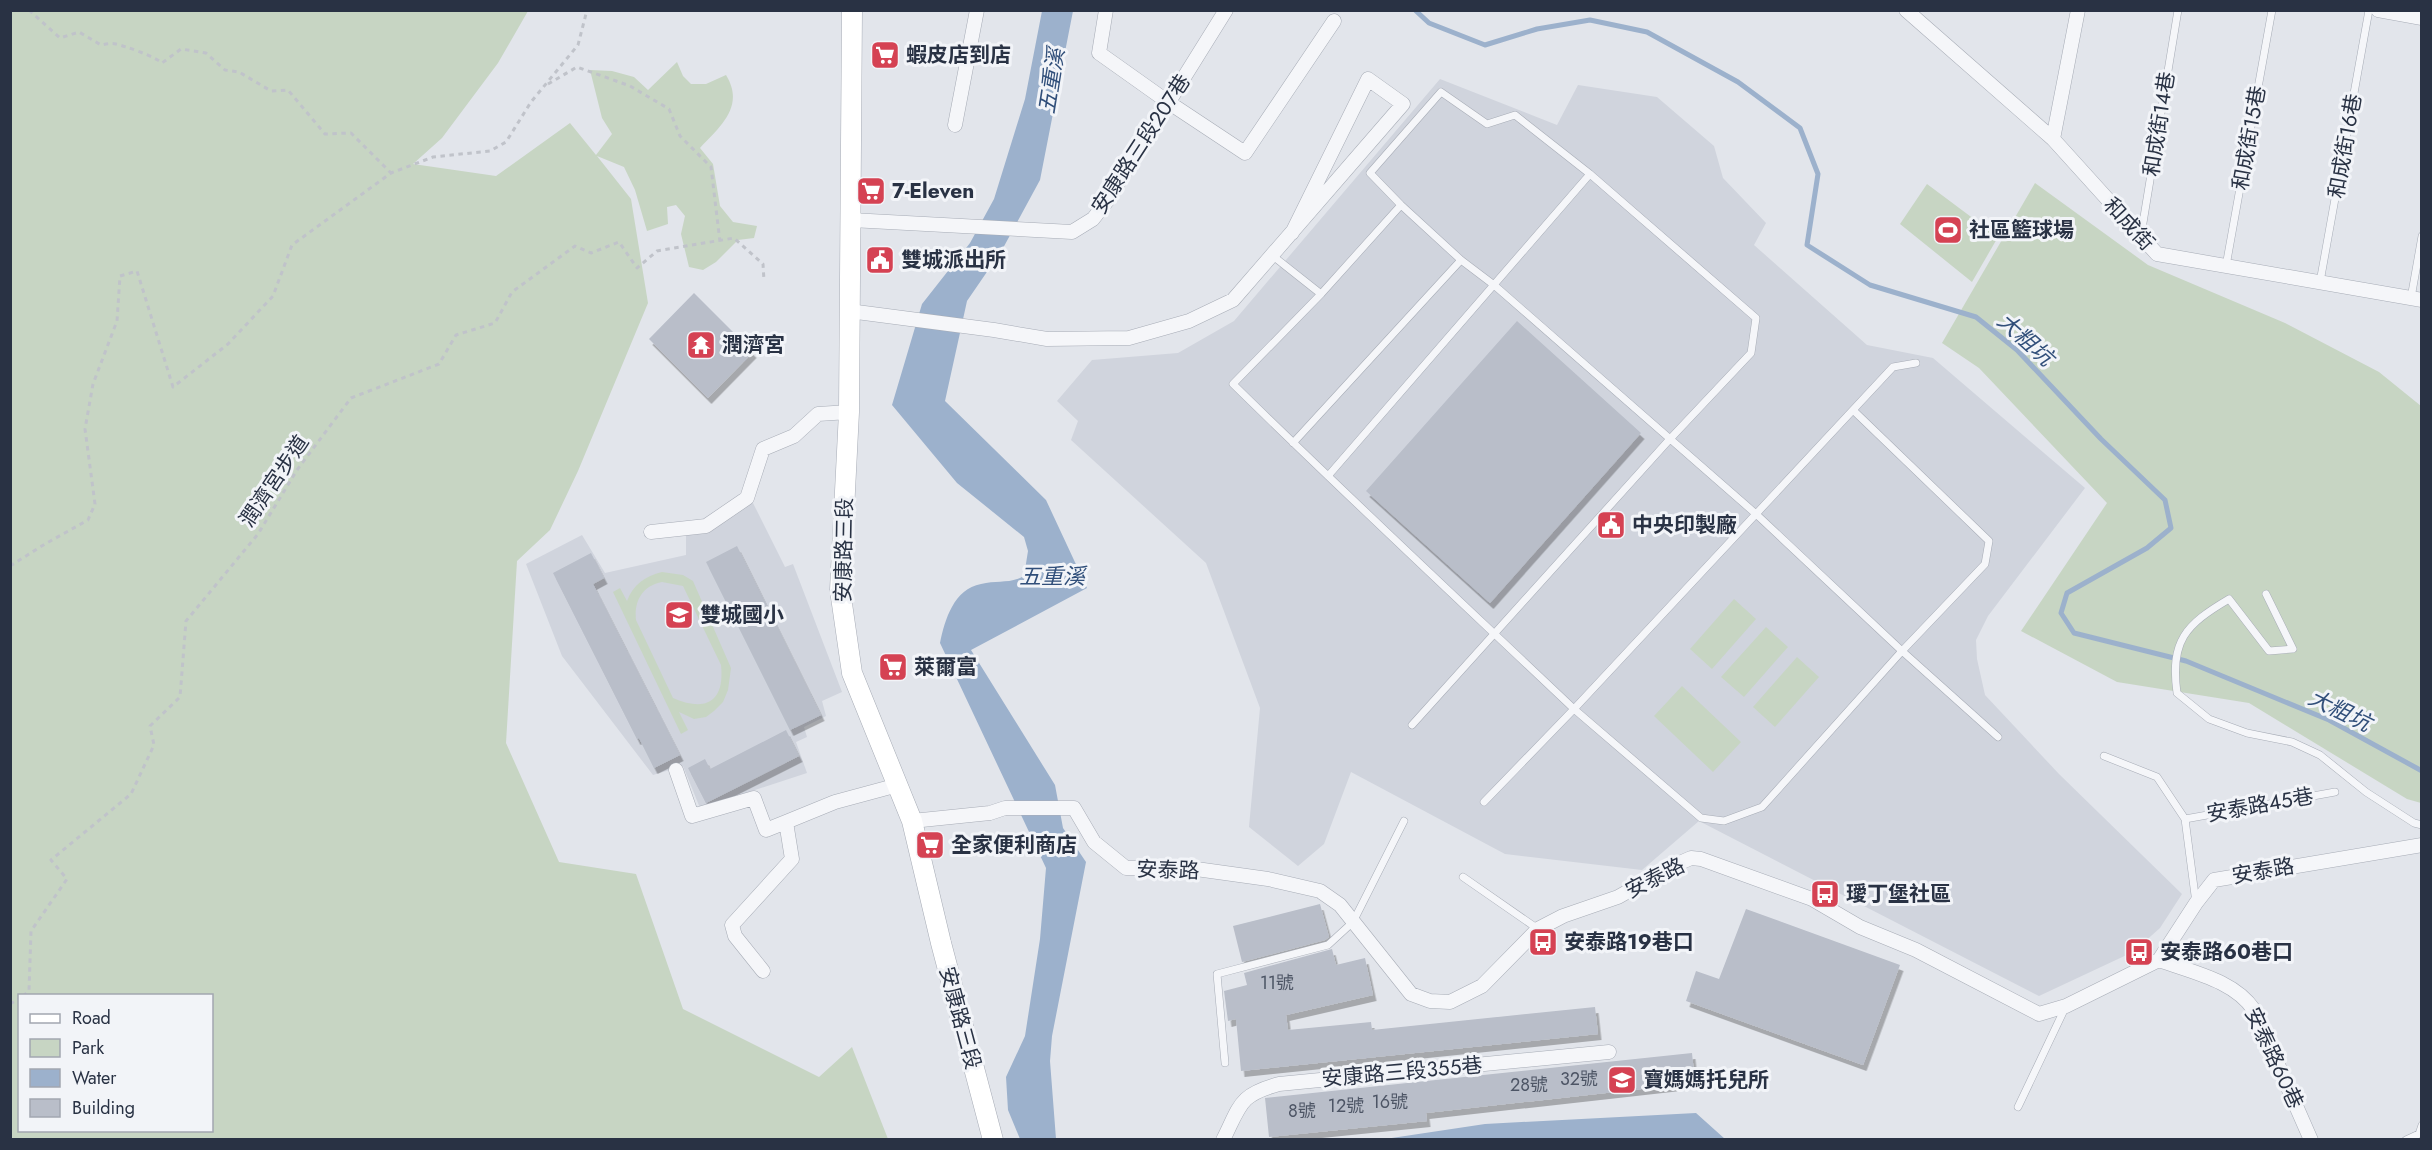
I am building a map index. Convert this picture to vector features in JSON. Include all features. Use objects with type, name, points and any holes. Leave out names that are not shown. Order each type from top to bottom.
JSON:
[{"type":"main road","name":"安康路三段","points":[[852,10],[849,412],[840,590],[852,673],[912,821],[940,943],[993,1140]]},
{"type":"street","points":[[955,125],[977,10]]},
{"type":"street","name":"安康路三段207巷","points":[[851,220],[1072,232],[1093,219],[1107,201],[1226,10]]},
{"type":"street","name":"和成街","points":[[1906,10],[2053,139],[2157,254],[2416,299]]},
{"type":"street","points":[[2053,139],[2078,10]]},
{"type":"street","points":[[2378,10],[2421,18]]},
{"type":"street","points":[[1106,12],[1099,53],[1245,153],[1335,21]]},
{"type":"street","points":[[849,311],[1047,339],[1129,338],[1189,321],[1233,300],[1273,256],[1403,104],[1368,79],[1292,233]]},
{"type":"street","points":[[651,532],[706,526],[747,498],[763,449],[794,436],[818,414],[849,412]]},
{"type":"street","points":[[676,770],[692,816],[754,798],[766,830],[835,802],[898,785]]},
{"type":"street","name":"安泰路","points":[[912,821],[990,813],[1005,808],[1074,808],[1094,842],[1126,868],[1189,868],[1268,879],[1320,891],[1340,905],[1411,994],[1430,1001],[1450,1002],[1482,986],[1538,929],[1563,916],[1618,897],[1691,858],[1701,859],[1812,899],[1860,927],[1916,950],[2039,1014],[2066,1006],[2159,960],[2196,903],[2214,880],[2421,845]]},
{"type":"street","points":[[763,971],[735,936],[732,925],[792,859],[786,822]]},
{"type":"street","name":"安泰路60巷","points":[[2159,960],[2227,986],[2246,998],[2254,1010],[2311,1140]]},
{"type":"street","name":"安康路三段355巷","points":[[1223,1140],[1244,1098],[1259,1090],[1279,1084],[1609,1052]]},
{"type":"lane","name":"和成街14巷","points":[[2141,238],[2178,10]]},
{"type":"lane","name":"和成街15巷","points":[[2226,266],[2272,10]]},
{"type":"lane","name":"和成街16巷","points":[[2320,282],[2369,10]]},
{"type":"lane","points":[[1412,725],[1669,440],[1750,353],[1756,318],[1590,174],[1515,115],[1487,124],[1441,92],[1370,173],[1461,260],[1494,285],[1669,440],[1756,514],[1902,651],[1998,737]]},
{"type":"lane","points":[[1328,476],[1590,174]]},
{"type":"lane","points":[[1401,205],[1321,294],[1233,384],[1574,709],[1701,818],[1724,821],[1762,807],[1902,651],[1985,564],[1989,541],[1854,411]]},
{"type":"lane","points":[[2416,299],[2421,236]]},
{"type":"lane","points":[[1273,256],[1321,294]]},
{"type":"lane","points":[[1293,443],[1461,260]]},
{"type":"lane","points":[[1484,802],[1574,709],[1893,367],[1916,363]]},
{"type":"lane","points":[[2266,594],[2293,649],[2269,651],[2229,599],[2211,610],[2189,630],[2177,647],[2174,669],[2177,693],[2209,719],[2247,733],[2292,742],[2320,755],[2366,792],[2414,823],[2421,825]]},
{"type":"lane","name":"安泰路45巷","points":[[2104,756],[2157,777],[2185,819],[2196,903]]},
{"type":"lane","name":"安泰路45巷","points":[[2185,819],[2335,792]]},
{"type":"lane","points":[[1225,1063],[1217,974],[1328,945],[1353,922],[1404,821]]},
{"type":"lane","points":[[1463,877],[1538,929]]},
{"type":"lane","points":[[2018,1107],[2066,1006]]},
{"type":"lane","points":[[2406,1140],[2419,1134],[2421,1125]]},
{"type":"path","points":[[29,10],[60,38],[79,32],[101,45],[114,43],[143,55],[155,57],[162,63],[181,49],[206,53],[225,70],[239,72],[271,91],[288,90],[325,134],[351,133],[391,173]]},
{"type":"path","points":[[10,566],[88,520],[95,504],[85,429],[93,384],[117,321],[120,276],[137,271],[173,387],[228,344],[273,296],[292,245],[391,173],[433,157],[490,151],[506,142],[531,102],[578,45],[587,10]]},
{"type":"path","points":[[544,87],[577,67],[630,86],[669,109],[680,136],[711,167],[720,242]]},
{"type":"path","name":"潤濟宮步道","points":[[26,994],[29,992],[32,930],[67,879],[51,860],[131,794],[154,745],[150,726],[180,697],[186,621],[258,534],[297,470],[351,398],[439,364],[456,335],[495,323],[512,292],[575,246],[591,253],[619,242],[637,268],[657,251],[734,238],[763,264],[764,281]]},
{"type":"shaded area","name":"中央印製廠","points":[[1440,79],[1557,125],[1578,85],[1657,97],[1714,146],[1723,178],[1766,223],[1754,245],[1867,345],[1933,358],[2085,488],[1988,616],[1976,640],[1977,659],[1985,695],[2059,774],[2182,894],[2160,928],[2133,952],[2039,996],[1699,821],[1642,870],[1505,854],[1351,772],[1324,844],[1298,866],[1249,827],[1260,708],[1206,563],[1071,440],[1078,421],[1057,401],[1092,360],[1178,353],[1234,321]]},
{"type":"shaded area","name":"雙城國小","points":[[752,501],[785,567],[793,564],[842,692],[822,701],[826,716],[804,727],[807,737],[796,742],[807,773],[700,808],[683,766],[653,775],[562,656],[526,564],[582,535],[605,573],[686,555],[686,534]]},
{"type":"green space","points":[[10,11],[528,11],[498,63],[442,138],[413,164],[496,176],[570,123],[596,155],[612,134],[602,118],[590,70],[612,71],[634,77],[648,90],[677,62],[683,76],[691,84],[706,84],[726,75],[733,96],[732,106],[716,132],[700,148],[713,164],[720,206],[733,222],[757,226],[754,238],[738,240],[716,262],[703,270],[689,267],[681,234],[685,216],[676,205],[667,207],[668,224],[647,231],[635,190],[624,167],[597,156],[631,199],[648,303],[578,471],[550,530],[517,561],[506,743],[559,862],[636,874],[683,1009],[819,1077],[852,1047],[888,1139],[11,1139]]},
{"type":"green space","points":[[2035,183],[2148,265],[2285,323],[2379,372],[2421,406],[2421,803],[2407,799],[2249,703],[2117,682],[2021,631],[2107,503],[1979,368],[1942,343]]},
{"type":"green space","name":"社區籃球場","points":[[1927,184],[1998,237],[1972,282],[1900,224]]},
{"type":"green space","points":[[662,572],[683,575],[693,581],[731,668],[728,690],[723,702],[714,711],[706,717],[694,719],[679,712],[688,730],[681,734],[613,592],[620,588],[627,601],[636,586]],"holes":[[[662,582],[683,586],[721,665],[720,688],[716,696],[703,704],[673,698],[636,620],[638,601],[649,587]]]},
{"type":"green space","points":[[1734,599],[1756,619],[1712,669],[1690,649]]},
{"type":"green space","points":[[1766,627],[1788,647],[1744,697],[1721,677]]},
{"type":"green space","points":[[1797,657],[1819,677],[1775,727],[1753,707]]},
{"type":"green space","points":[[1682,686],[1741,742],[1713,772],[1654,716]]},
{"type":"water","name":"五重溪","points":[[1042,11],[1073,11],[1040,180],[1002,250],[967,301],[945,401],[1046,500],[1087,588],[971,650],[1055,785],[1063,828],[1086,862],[1052,1036],[1050,1061],[1056,1139],[1020,1139],[1008,1110],[1006,1077],[1025,1036],[1040,939],[1046,868],[940,643],[948,615],[957,599],[972,587],[1014,580],[1024,576],[1028,551],[1024,537],[957,483],[892,405],[922,304],[970,243],[994,199],[1025,99]]},
{"type":"water","points":[[1696,1113],[1725,1139],[1385,1139],[1485,1124]]},
{"type":"building","name":"潤濟宮","points":[[694,293],[753,352],[708,398],[649,339]]},
{"type":"building","points":[[1517,321],[1641,433],[1490,603],[1366,491]]},
{"type":"building","points":[[737,546],[821,715],[790,730],[706,562]]},
{"type":"building","points":[[591,553],[604,578],[593,584],[680,755],[654,768],[553,573]]},
{"type":"building","points":[[786,730],[799,756],[706,803],[688,768],[705,759],[710,769]]},
{"type":"building","points":[[1320,904],[1329,937],[1325,940],[1242,962],[1233,926]]},
{"type":"building","points":[[1746,909],[1900,965],[1863,1065],[1686,1001],[1696,971],[1719,979]]},
{"type":"building","points":[[1332,949],[1336,965],[1365,958],[1373,995],[1286,1015],[1288,1030],[1371,1022],[1372,1030],[1595,1007],[1598,1034],[1241,1071],[1236,1019],[1228,1021],[1224,991],[1247,985],[1244,973]]},
{"type":"building","points":[[1692,1053],[1695,1083],[1426,1113],[1427,1121],[1269,1137],[1265,1098]]},
{"type":"waterway","name":"大粗坑","points":[[1415,10],[1429,23],[1485,45],[1537,29],[1590,20],[1647,32],[1738,82],[1800,128],[1818,174],[1807,245],[1870,285],[1976,317],[2017,350],[2101,439],[2165,500],[2171,528],[2147,548],[2067,593],[2061,613],[2074,633],[2186,661],[2329,720],[2422,771]]},
{"type":"place","name":"蝦皮店到店","points":[[885,55]]},
{"type":"place","name":"7-Eleven","points":[[871,191]]},
{"type":"place","name":"社區籃球場","points":[[1948,230]]},
{"type":"place","name":"雙城派出所","points":[[880,260]]},
{"type":"place","name":"潤濟宮","points":[[701,345]]},
{"type":"place","name":"中央印製廠","points":[[1611,525]]},
{"type":"place","name":"雙城國小","points":[[679,615]]},
{"type":"place","name":"萊爾富","points":[[893,667]]},
{"type":"place","name":"全家便利商店","points":[[930,845]]},
{"type":"place","name":"璦丁堡社區","points":[[1825,894]]},
{"type":"place","name":"安泰路19巷口","points":[[1543,942]]},
{"type":"place","name":"安泰路60巷口","points":[[2139,952]]},
{"type":"place","name":"寶媽媽托兒所","points":[[1622,1080]]}]
